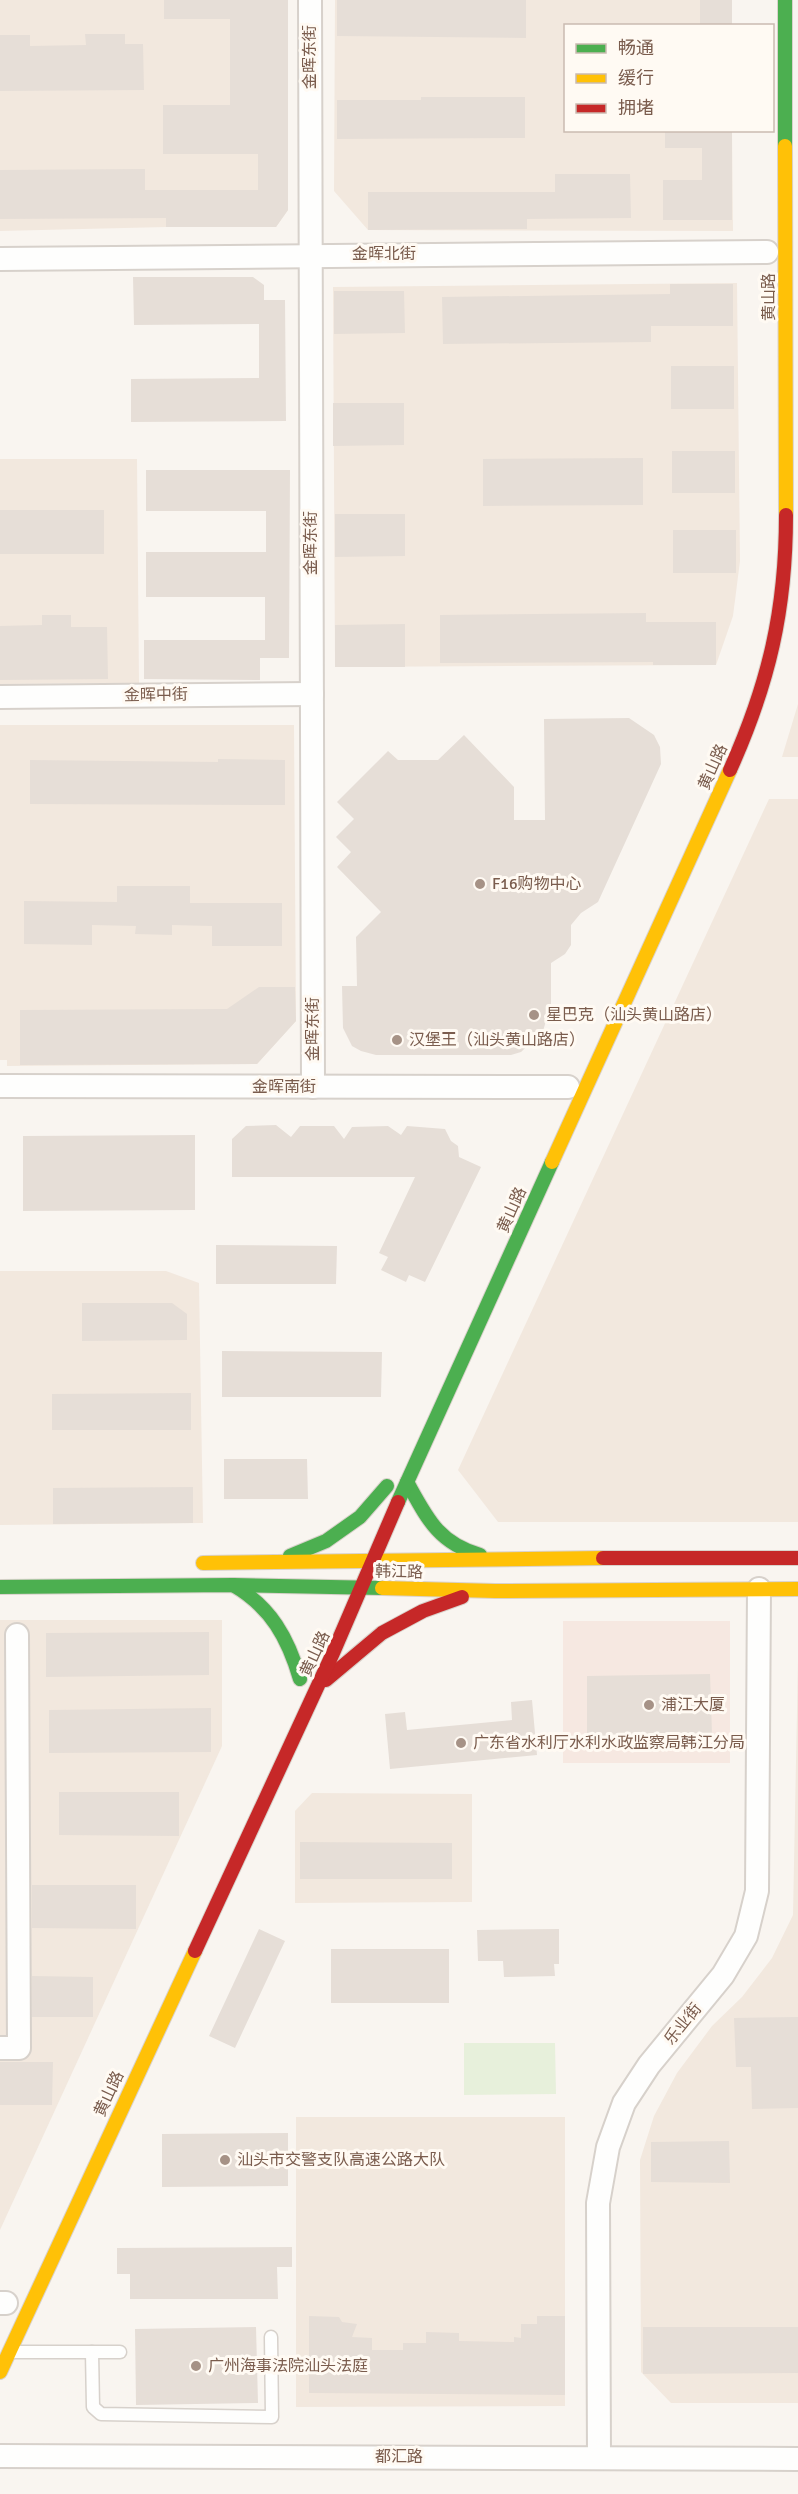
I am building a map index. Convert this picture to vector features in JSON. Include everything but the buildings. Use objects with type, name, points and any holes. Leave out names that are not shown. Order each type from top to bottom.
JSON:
[{"type":"street","name":"金晖东街","points":[[310,0],[313,1087]]},
{"type":"street","name":"黄山路","points":[[0,2372],[317,1688],[375,1560],[407,1482],[752,722],[773,652],[786,562],[785,0]]},
{"type":"street","name":"金晖北街","points":[[0,259],[767,252]]},
{"type":"street","name":"金晖中街","points":[[0,697],[312,694]]},
{"type":"street","name":"金晖南街","points":[[0,1086],[568,1087]]},
{"type":"street","points":[[275,1562],[326,1541],[360,1517],[389,1481],[368,1528]]},
{"type":"street","points":[[407,1482],[440,1536],[461,1551],[497,1558]]},
{"type":"street","points":[[338,1592],[355,1555]]},
{"type":"street","name":"韩江路","points":[[192,1564],[275,1562],[355,1555],[375,1560],[798,1558]]},
{"type":"street","name":"黄山路","points":[[233,1585],[251,1594],[273,1618],[285,1638],[297,1685],[309,1659]]},
{"type":"street","name":"韩江路","points":[[0,1587],[233,1585],[338,1592],[362,1588],[495,1591],[798,1589]]},
{"type":"street","name":"乐业街","points":[[599,2458],[598,2203],[608,2147],[624,2103],[649,2065],[723,1975],[746,1936],[757,1891],[759,1589]]},
{"type":"street","points":[[317,1688],[392,1627],[423,1611],[460,1598],[495,1591]]},
{"type":"street","points":[[0,2048],[19,2048],[17,1635]]},
{"type":"street","name":"都汇路","points":[[0,2456],[798,2458]]},
{"type":"lane","points":[[92,2352],[93,2407],[101,2414],[272,2417],[271,2337]]},
{"type":"lane","points":[[8,2352],[120,2352]]},
{"type":"shaded area","points":[[0,0],[288,0],[288,210],[276,227],[0,231]]},
{"type":"shaded area","points":[[335,0],[732,0],[732,24],[564,24],[564,132],[732,132],[733,231],[368,230],[334,191]]},
{"type":"shaded area","points":[[737,283],[740,561],[733,616],[716,665],[335,667],[333,287]]},
{"type":"shaded area","points":[[0,459],[137,459],[139,683],[0,684]]},
{"type":"shaded area","points":[[798,704],[798,757],[782,757]]},
{"type":"shaded area","points":[[0,725],[294,725],[296,1021],[257,1064],[7,1066],[7,1060],[0,1060]]},
{"type":"shaded area","points":[[769,799],[798,799],[798,1522],[498,1522],[458,1470]]},
{"type":"shaded area","points":[[0,1271],[166,1271],[199,1283],[203,1523],[0,1525]]},
{"type":"shaded area","points":[[0,1620],[222,1620],[222,1746],[0,2230]]},
{"type":"shaded area","points":[[563,1621],[730,1621],[730,1763],[563,1763]]},
{"type":"shaded area","points":[[798,1660],[798,2403],[671,2403],[641,2372],[640,2160],[654,2116],[677,2073],[712,2026],[742,1997],[772,1958],[793,1915]]},
{"type":"shaded area","points":[[312,1793],[472,1794],[472,1902],[295,1903],[295,1811]]},
{"type":"shaded area","points":[[296,2117],[565,2117],[565,2406],[296,2407]]},
{"type":"green space","points":[[464,2043],[555,2043],[556,2094],[464,2095]]},
{"type":"traffic: fast","points":[[785,0],[785,146]]},
{"type":"traffic: fast","points":[[398,1502],[552,1162]]},
{"type":"traffic: fast","points":[[407,1482],[435,1528],[454,1544],[480,1555]]},
{"type":"traffic: fast","points":[[290,1556],[326,1541],[360,1517],[387,1486]]},
{"type":"traffic: fast","points":[[233,1585],[258,1603],[276,1625],[290,1650],[300,1679]]},
{"type":"traffic: fast","points":[[0,1587],[233,1585],[382,1588]]},
{"type":"traffic: slow","points":[[785,146],[786,515]]},
{"type":"traffic: slow","points":[[552,1162],[730,770]]},
{"type":"traffic: slow","points":[[203,1563],[603,1558]]},
{"type":"traffic: slow","points":[[382,1588],[495,1591],[798,1589]]},
{"type":"traffic: slow","points":[[0,2372],[195,1951]]},
{"type":"traffic: jam","points":[[730,770],[755,707],[773,646],[783,583],[786,515]]},
{"type":"traffic: jam","points":[[195,1951],[333,1653],[398,1502]]},
{"type":"traffic: jam","points":[[603,1558],[798,1558]]},
{"type":"traffic: jam","points":[[326,1680],[382,1633],[423,1611],[462,1597]]},
{"type":"place","name":"F16购物中心","points":[[480,884]]},
{"type":"place","name":"星巴克（汕头黄山路店）","points":[[534,1015]]},
{"type":"place","name":"汉堡王（汕头黄山路店）","points":[[397,1040]]},
{"type":"place","name":"浦江大厦","points":[[649,1705]]},
{"type":"place","name":"广东省水利厅水利水政监察局韩江分局","points":[[461,1743]]},
{"type":"place","name":"汕头市交警支队高速公路大队","points":[[225,2160]]},
{"type":"place","name":"广州海事法院汕头法庭","points":[[196,2366]]}]
